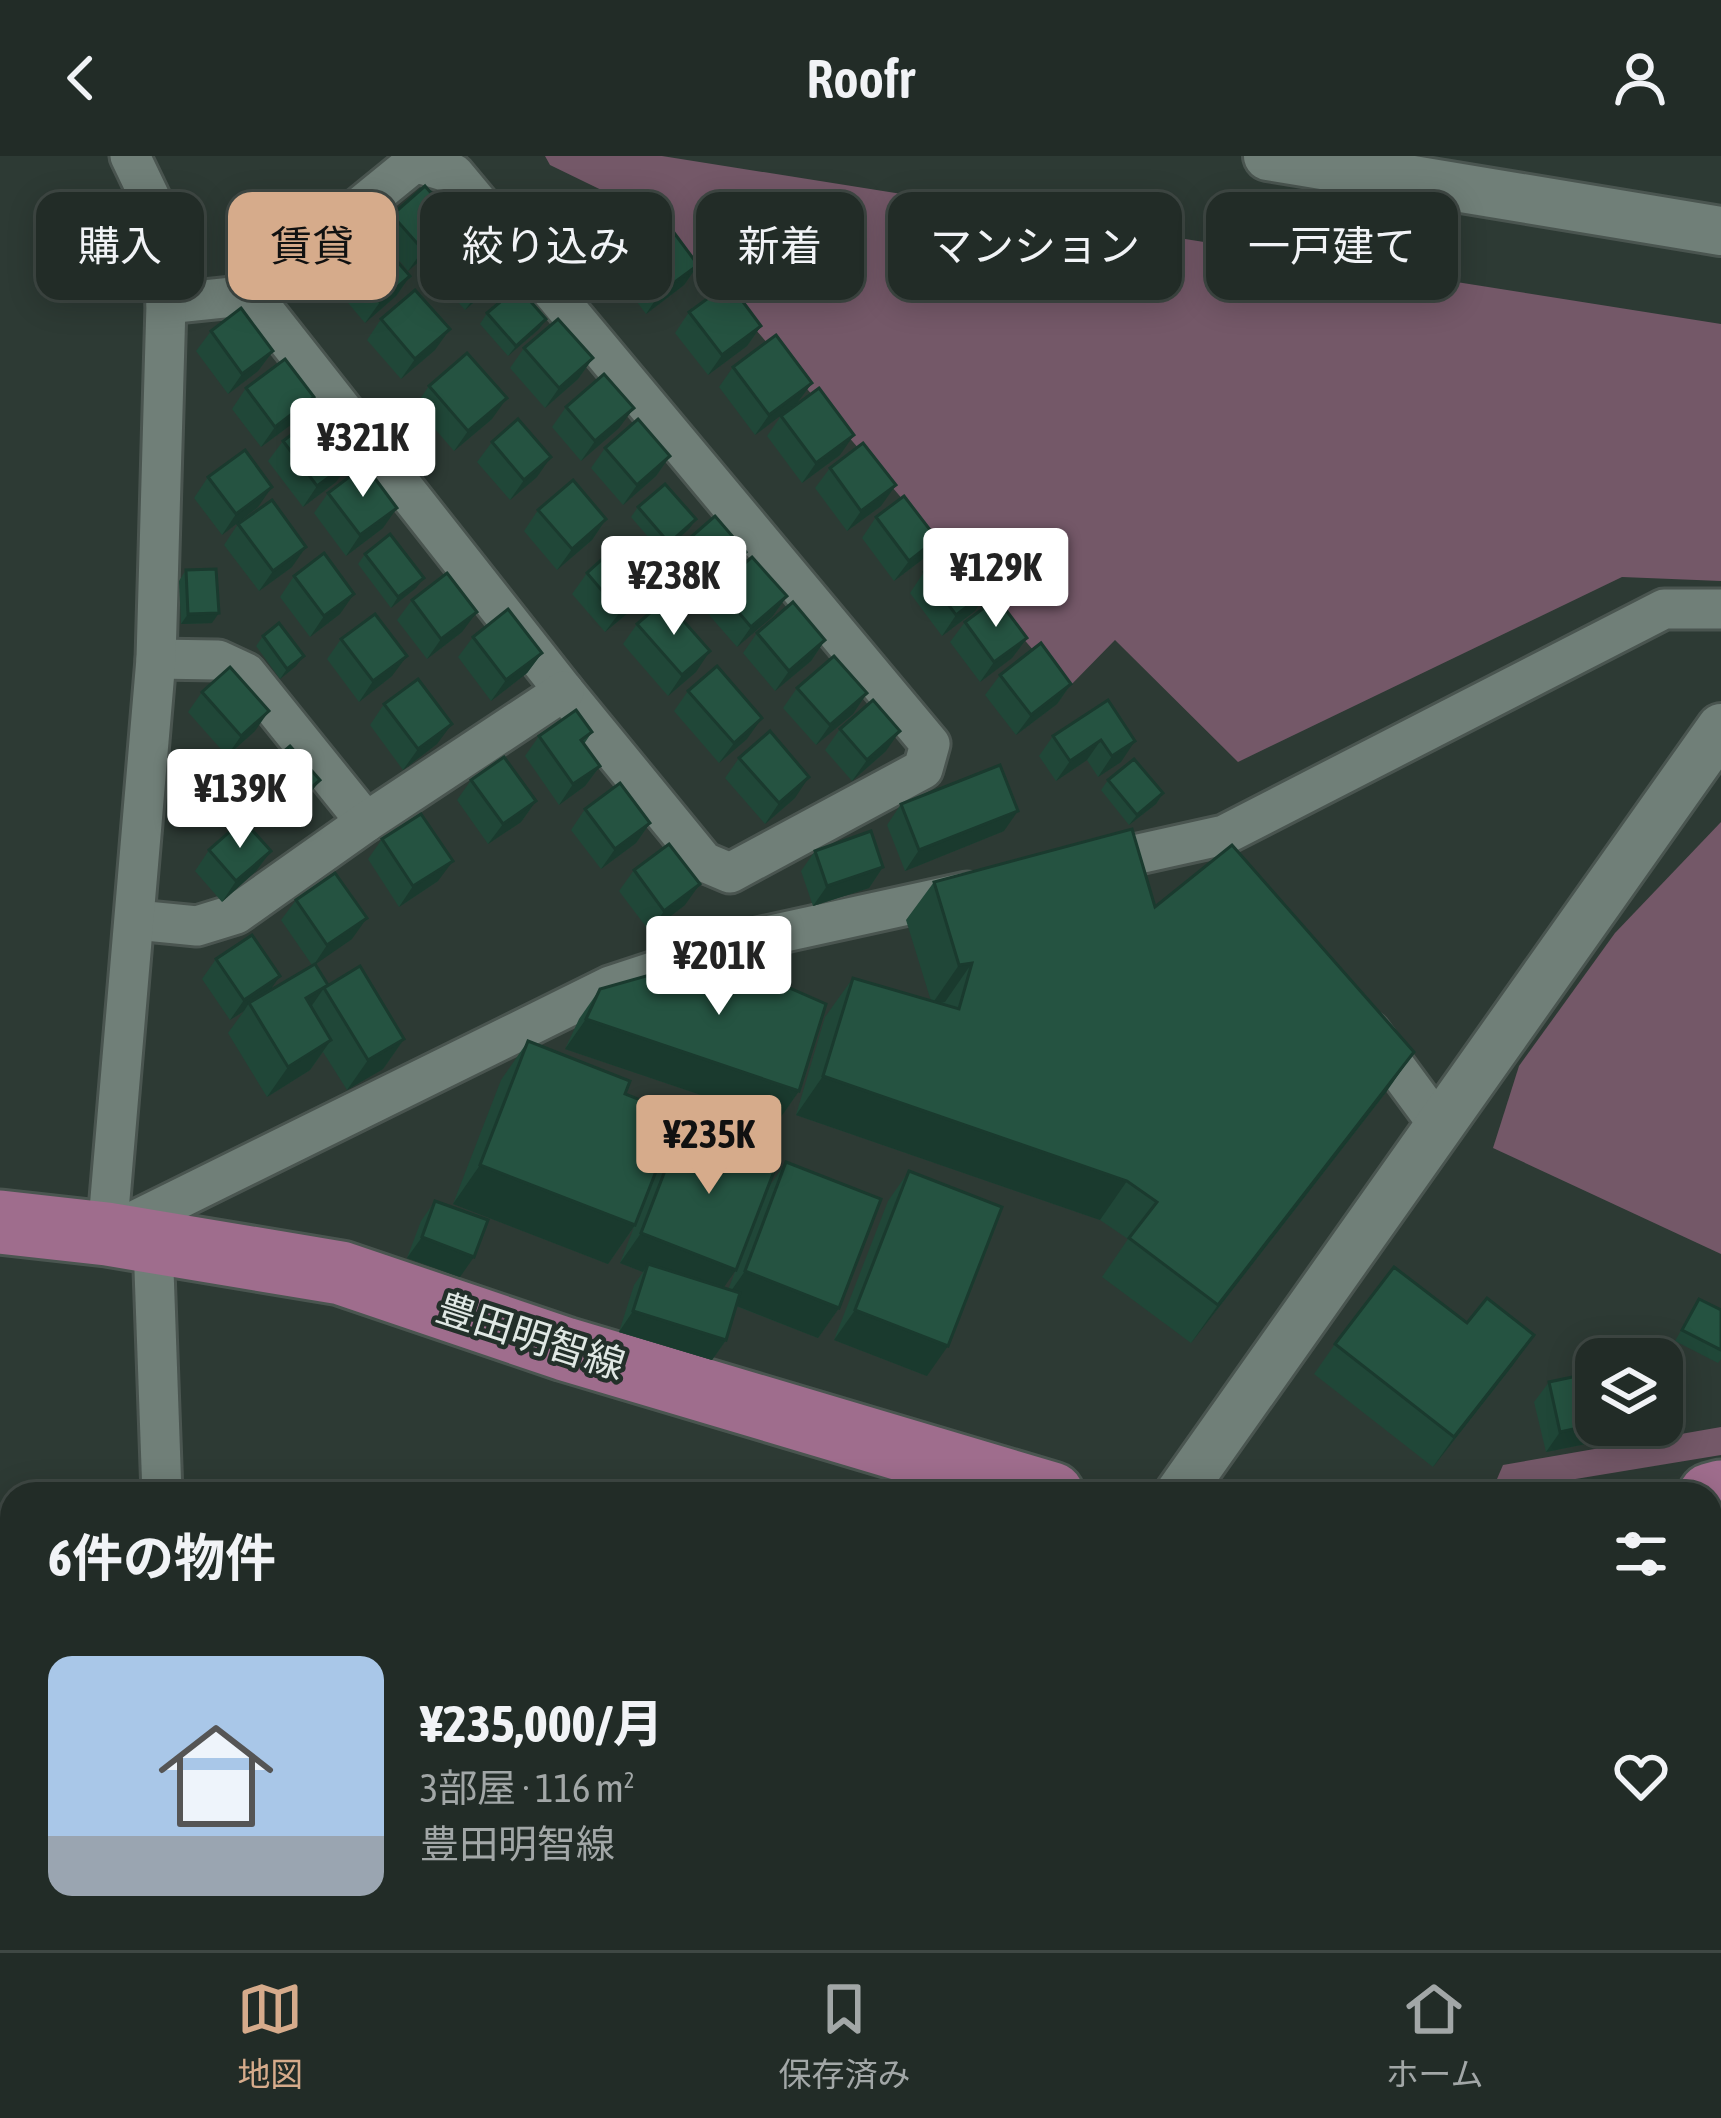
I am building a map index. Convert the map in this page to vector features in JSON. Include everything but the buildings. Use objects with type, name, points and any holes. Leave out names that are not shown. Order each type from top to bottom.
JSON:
[{"type":"main road","name":"豊田明智線","points":[[0,1222],[130,1238],[340,1274],[565,1348],[1012,1482]]},
{"type":"street","points":[[130,156],[165,230],[156,659],[136,920],[130,1238],[160,1482]]},
{"type":"street","points":[[1268,156],[1721,231]]},
{"type":"street","points":[[255,300],[704,862],[730,873],[923,769],[931,744],[454,174],[416,162],[379,192]]},
{"type":"street","points":[[166,304],[228,297]]},
{"type":"street","points":[[1045,874],[1224,835],[1664,609],[1721,609]]},
{"type":"street","points":[[156,659],[218,660],[246,673],[366,822]]},
{"type":"street","points":[[136,920],[196,926],[236,914],[564,691]]},
{"type":"street","points":[[1188,1482],[1721,728]]},
{"type":"street","points":[[1224,835],[1251,872]]},
{"type":"street","points":[[130,1238],[610,986],[753,939],[1000,884]]},
{"type":"street","points":[[1345,999],[1439,1127]]},
{"type":"shaded area","points":[[545,156],[662,156],[889,192],[888,300],[1182,300],[1182,238],[1206,242],[1206,300],[1458,300],[1458,282],[1721,324],[1721,581],[1622,577],[1238,762],[1115,640],[1067,689],[730,300],[864,300],[864,192],[696,192],[696,261],[672,233],[672,192],[606,192],[550,165]]},
{"type":"shaded area","points":[[1721,822],[1721,1254],[1493,1148],[1519,1066],[1615,933]]},
{"type":"shaded area","points":[[1721,1427],[1721,1455],[1558,1482],[1496,1482],[1503,1465],[1612,1446],[1683,1446],[1683,1434]]}]
